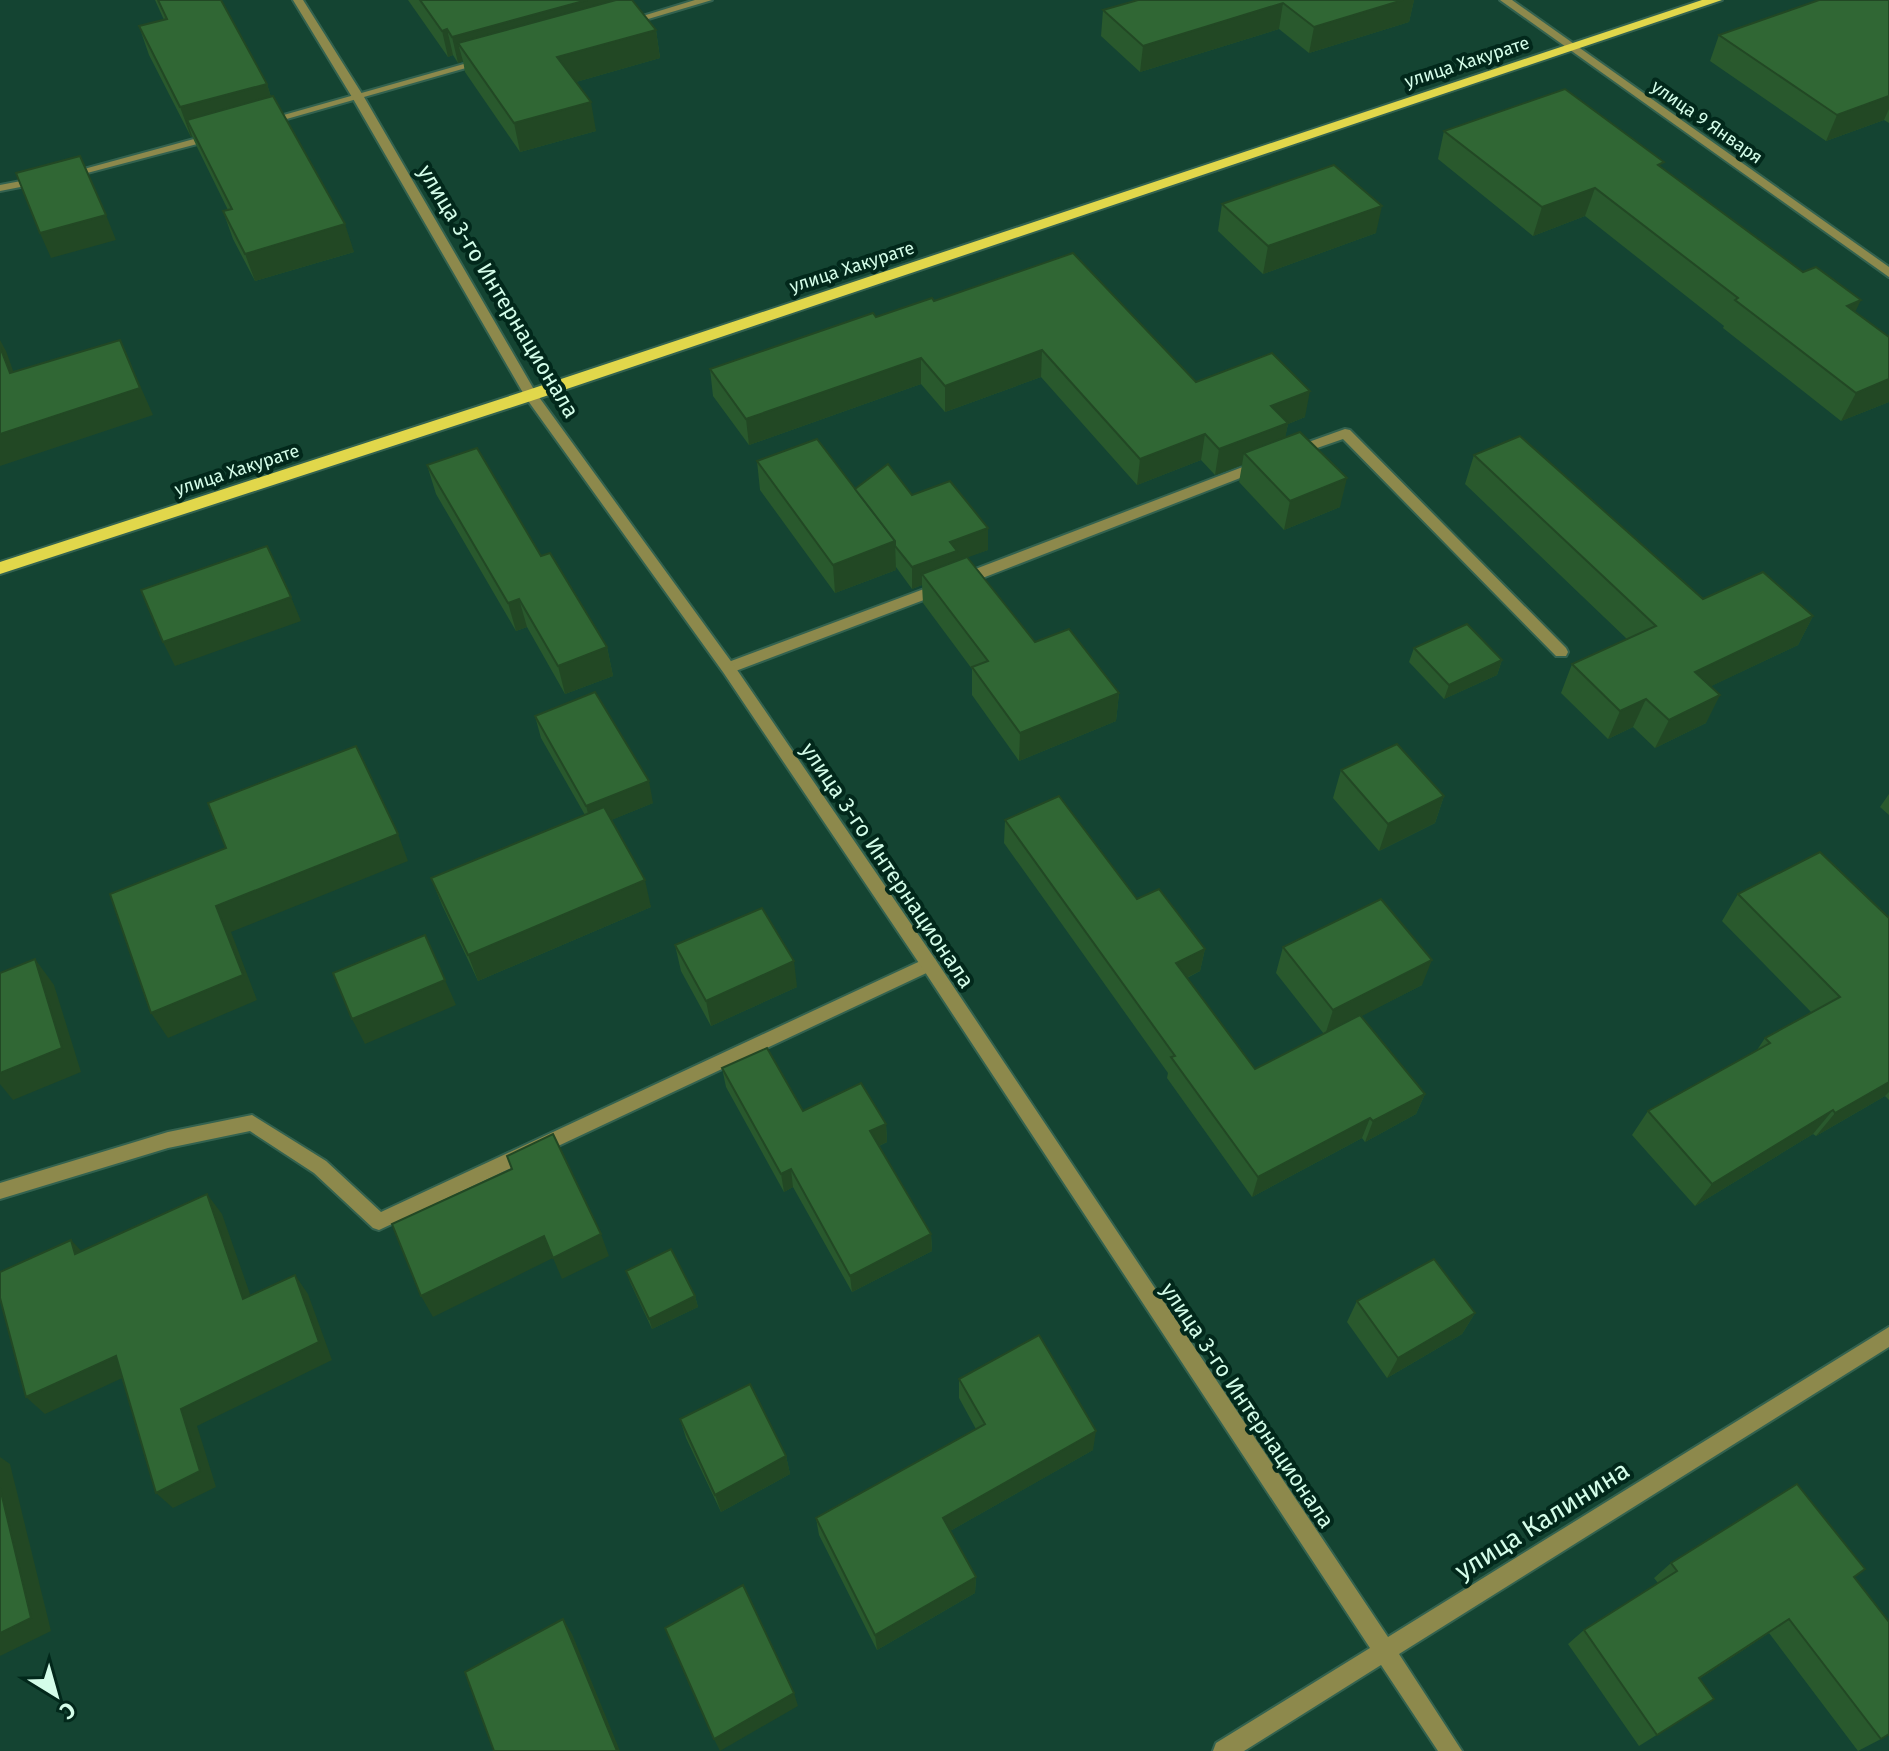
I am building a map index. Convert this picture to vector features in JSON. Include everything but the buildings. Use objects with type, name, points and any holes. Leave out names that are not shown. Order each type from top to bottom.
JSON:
[{"type":"main road","name":"улица Хакурате","points":[[0,568],[531,395],[1715,0]]},
{"type":"street","name":"улица 3-го Интернационала","points":[[298,0],[531,395],[728,668],[929,964],[1451,1751]]},
{"type":"street","points":[[610,27],[707,0]]},
{"type":"street","name":"улица 9 Января","points":[[1505,0],[1889,273]]},
{"type":"street","points":[[254,126],[491,60]]},
{"type":"street","points":[[0,188],[90,171],[224,134]]},
{"type":"street","points":[[728,668],[1345,433],[1561,652]]},
{"type":"street","points":[[0,1191],[168,1140],[252,1123],[320,1167],[379,1222],[929,964]]},
{"type":"street","name":"улица Калинина","points":[[1224,1751],[1889,1336]]}]
